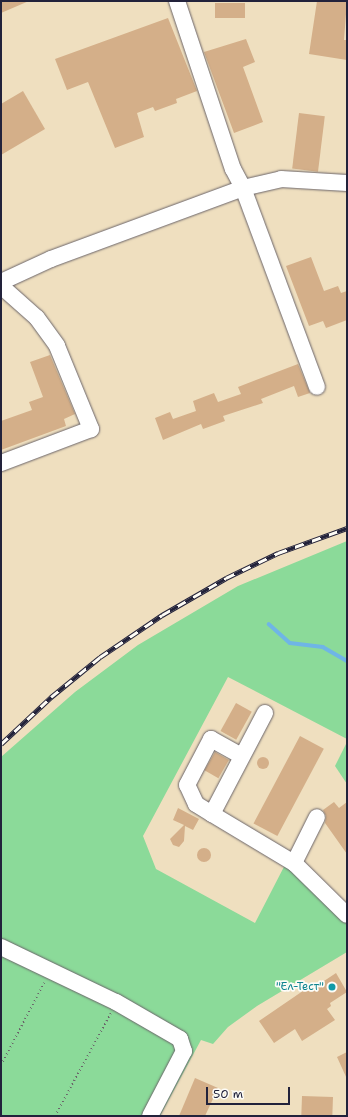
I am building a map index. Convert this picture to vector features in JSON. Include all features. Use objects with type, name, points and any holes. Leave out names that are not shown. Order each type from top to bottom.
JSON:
[{"type":"lane","points":[[176,1],[233,169],[243,188],[317,387]]},
{"type":"lane","points":[[1,282],[51,259],[243,188],[281,179],[347,183]]},
{"type":"lane","points":[[1,286],[37,318],[57,346],[91,429],[1,463]]},
{"type":"lane","points":[[212,814],[265,713]]},
{"type":"lane","points":[[242,756],[211,739],[187,786],[196,804],[294,863],[347,915]]},
{"type":"lane","points":[[294,863],[317,817]]},
{"type":"lane","points":[[1,947],[51,969],[116,1002],[180,1039],[184,1051],[150,1116]]},
{"type":"path","points":[[1,1065],[51,969]]},
{"type":"path","points":[[55,1116],[116,1002]]},
{"type":"green space","points":[[347,541],[347,739],[228,677],[143,836],[156,869],[255,923],[288,859],[347,915],[347,952],[257,1006],[228,1027],[213,1044],[201,1040],[160,1116],[1,1116],[1,757],[75,692],[138,645],[238,586]]},
{"type":"green space","points":[[347,742],[347,784],[335,766]]},
{"type":"building","points":[[1,1],[29,1],[1,13]]},
{"type":"building","points":[[317,1],[347,1],[344,40],[347,40],[347,60],[309,54]]},
{"type":"building","points":[[215,3],[245,3],[245,18],[215,18]]},
{"type":"building","points":[[168,18],[197,91],[176,99],[177,103],[155,111],[153,107],[137,113],[144,137],[115,148],[88,82],[67,90],[55,59]]},
{"type":"building","points":[[246,39],[255,62],[243,67],[263,122],[234,133],[204,52]]},
{"type":"building","points":[[23,91],[45,129],[1,155],[1,104]]},
{"type":"building","points":[[299,113],[325,116],[318,172],[292,169]]},
{"type":"building","points":[[311,257],[324,291],[338,286],[341,293],[347,291],[347,320],[326,328],[323,321],[309,326],[286,266]]},
{"type":"building","points":[[50,355],[75,414],[64,419],[66,426],[1,450],[1,421],[32,410],[29,402],[43,397],[30,362]]},
{"type":"building","points":[[298,364],[310,393],[298,397],[294,386],[261,399],[263,403],[223,416],[225,421],[203,429],[201,424],[163,440],[155,418],[170,412],[173,419],[196,411],[193,401],[214,393],[218,402],[241,394],[238,387]]},
{"type":"building","points":[[236,703],[252,712],[236,740],[220,731]]},
{"type":"building","points":[[300,736],[324,749],[277,836],[254,823]]},
{"type":"building","points":[[215,752],[229,760],[218,778],[204,770]]},
{"type":"building","points":[[261,757],[265,757],[269,763],[265,769],[261,769],[257,765],[257,761]]},
{"type":"building","points":[[334,802],[339,808],[347,802],[347,854],[325,823],[326,816],[323,810]]},
{"type":"building","points":[[178,808],[199,819],[193,830],[185,826],[184,841],[179,847],[173,845],[170,839],[184,825],[173,820]]},
{"type":"building","points":[[201,848],[207,848],[211,852],[211,858],[207,862],[201,862],[197,858],[197,852]]},
{"type":"building","points":[[336,973],[347,992],[330,1003],[331,1006],[327,1009],[335,1020],[302,1041],[295,1029],[274,1043],[259,1021],[316,982],[318,985]]},
{"type":"building","points":[[347,1052],[347,1079],[337,1057]]},
{"type":"building","points":[[195,1078],[218,1088],[205,1116],[179,1116]]},
{"type":"building","points":[[302,1096],[333,1097],[332,1116],[301,1116]]},
{"type":"waterway","points":[[269,624],[290,643],[323,647],[347,661]]},
{"type":"railway","points":[[1,744],[51,697],[100,657],[162,615],[226,578],[278,553],[347,528]]},
{"type":"place","name":"\"Ел-Тест\"","points":[[332,987]]}]
